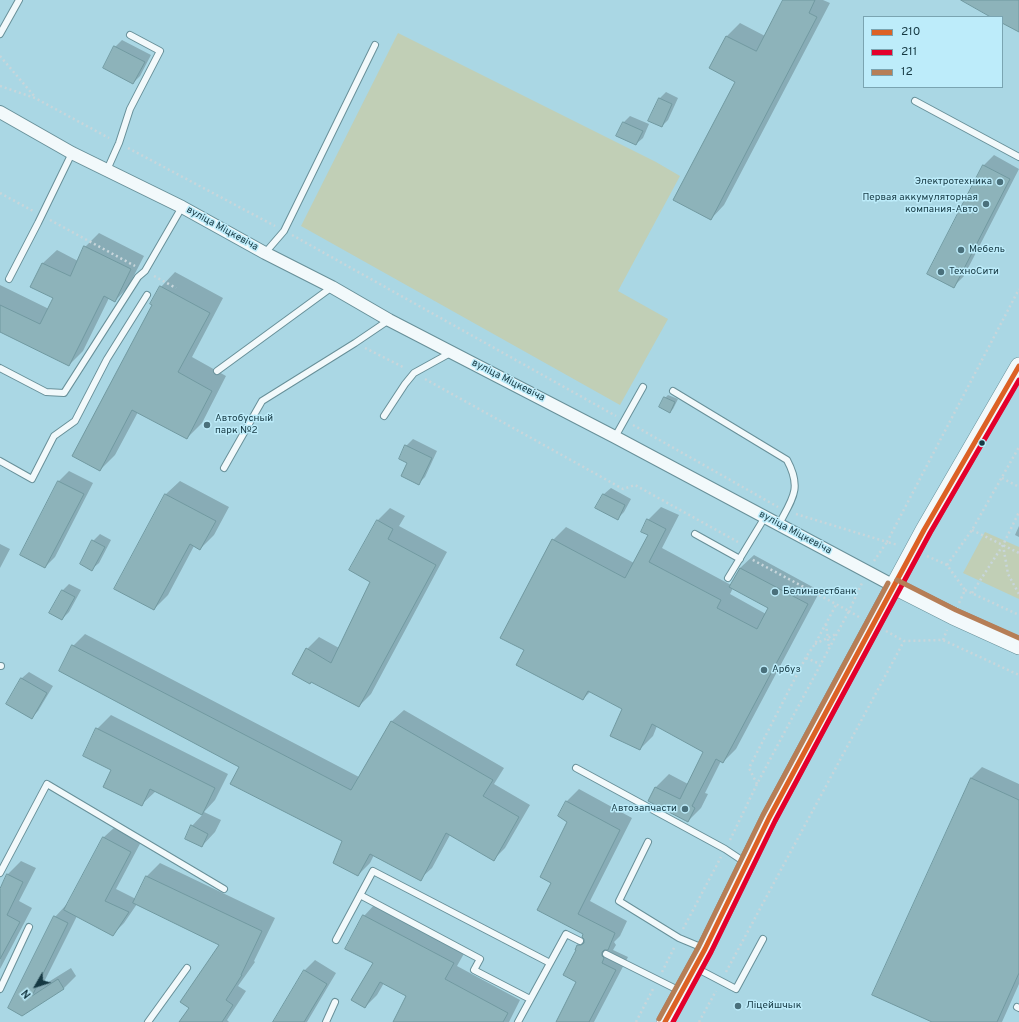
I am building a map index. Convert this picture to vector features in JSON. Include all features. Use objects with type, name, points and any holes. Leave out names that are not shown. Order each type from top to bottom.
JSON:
[{"type":"main road","points":[[665,1022],[705,949],[773,811],[924,530],[1019,366]]},
{"type":"main road","name":"вуліца Міцкевіча","points":[[894,586],[953,616],[1019,646]]},
{"type":"street","name":"вуліца Міцкевіча","points":[[0,112],[72,153],[182,207],[265,253],[332,287],[389,320],[615,437],[894,586]]},
{"type":"lane","points":[[0,34],[19,0]]},
{"type":"lane","points":[[107,170],[119,143],[130,109],[160,51],[130,35]]},
{"type":"lane","points":[[265,253],[284,231],[375,45]]},
{"type":"lane","points":[[915,101],[1019,157]]},
{"type":"lane","points":[[8,279],[42,216],[72,153]]},
{"type":"lane","points":[[0,368],[46,392],[64,393],[138,277],[145,271],[182,207]]},
{"type":"lane","points":[[217,371],[332,287]]},
{"type":"lane","points":[[0,461],[32,479],[54,436],[75,421],[107,359],[147,296]]},
{"type":"lane","points":[[224,468],[262,401],[389,320]]},
{"type":"lane","points":[[384,416],[414,373],[452,352]]},
{"type":"lane","points":[[615,437],[643,387]]},
{"type":"lane","points":[[673,391],[787,460],[793,472],[795,485],[792,499],[779,524]]},
{"type":"lane","points":[[728,578],[765,517]]},
{"type":"lane","points":[[695,534],[741,557]]},
{"type":"lane","points":[[576,768],[725,849],[747,864]]},
{"type":"lane","points":[[0,873],[48,784],[224,889]]},
{"type":"lane","points":[[648,842],[619,901],[679,938],[705,949]]},
{"type":"lane","points":[[336,940],[373,871],[550,964]]},
{"type":"lane","points":[[360,895],[480,959],[474,970],[530,999]]},
{"type":"lane","points":[[0,989],[29,927]]},
{"type":"lane","points":[[518,1022],[566,934],[580,940]]},
{"type":"lane","points":[[695,968],[736,989],[763,939]]},
{"type":"lane","points":[[606,954],[681,992]]},
{"type":"lane","points":[[148,1022],[187,968]]},
{"type":"lane","points":[[326,1022],[335,1002]]},
{"type":"path","points":[[0,56],[35,98]]},
{"type":"path","points":[[0,86],[35,98],[284,231],[786,511],[887,542],[1019,289]]},
{"type":"path","points":[[0,193],[176,288]]},
{"type":"path","points":[[355,343],[414,373],[623,489],[635,485],[738,542],[741,557],[848,611],[757,784],[636,1022]]},
{"type":"path","points":[[947,565],[972,530],[1019,447]]},
{"type":"path","points":[[1002,478],[1019,487]]},
{"type":"path","points":[[972,593],[1003,545],[1019,512]]},
{"type":"path","points":[[972,530],[1019,553]]},
{"type":"path","points":[[1003,545],[1008,574],[1019,594]]},
{"type":"path","points":[[965,590],[1019,615]]},
{"type":"path","points":[[757,784],[749,768],[836,604]]},
{"type":"path","points":[[826,624],[829,648]]},
{"type":"path","points":[[815,644],[836,634]]},
{"type":"path","points":[[943,640],[1019,675]]},
{"type":"path","points":[[699,1022],[904,641]]},
{"type":"path","points":[[806,658],[820,664]]},
{"type":"path","points":[[702,1016],[704,1022]]},
{"type":"green space","points":[[398,33],[656,162],[680,176],[618,291],[668,319],[620,405],[301,226]]},
{"type":"green space","points":[[985,532],[1019,547],[1019,599],[963,573]]},
{"type":"building","points":[[783,0],[815,0],[809,13],[817,17],[711,220],[673,200],[735,82],[709,68],[726,36],[756,51]]},
{"type":"building","points":[[961,0],[1019,0],[1019,32],[1003,24],[1003,16],[989,16]]},
{"type":"building","points":[[114,46],[145,62],[133,84],[103,68]]},
{"type":"building","points":[[659,98],[672,104],[662,127],[648,121]]},
{"type":"building","points":[[623,122],[643,131],[636,145],[616,136]]},
{"type":"building","points":[[983,165],[1010,179],[954,288],[927,274]]},
{"type":"building","points":[[84,246],[131,269],[115,302],[104,296],[69,366],[0,332],[0,305],[40,324],[53,298],[30,287],[42,263],[70,276]]},
{"type":"building","points":[[160,286],[210,313],[178,372],[212,391],[187,439],[132,410],[100,471],[72,456],[152,305],[150,304]]},
{"type":"building","points":[[664,397],[675,402],[670,413],[659,407]]},
{"type":"building","points":[[405,445],[432,458],[419,485],[401,476],[407,463],[399,459]]},
{"type":"building","points":[[58,481],[84,494],[45,568],[20,555]]},
{"type":"building","points":[[165,494],[216,521],[200,550],[190,544],[154,610],[114,589]]},
{"type":"building","points":[[603,494],[625,505],[618,520],[595,508]]},
{"type":"building","points":[[647,519],[666,529],[649,562],[721,600],[717,608],[757,629],[768,608],[729,587],[740,568],[808,604],[723,763],[716,759],[692,806],[695,808],[688,822],[648,801],[655,787],[680,799],[703,752],[652,724],[640,750],[610,736],[622,709],[588,691],[583,700],[516,665],[524,650],[500,638],[552,539],[625,578],[648,535],[641,532]]},
{"type":"building","points":[[377,520],[393,529],[388,539],[436,565],[359,707],[311,682],[310,684],[292,674],[306,648],[331,663],[370,582],[349,570]]},
{"type":"building","points":[[92,540],[105,547],[92,571],[80,564]]},
{"type":"building","points":[[62,590],[75,597],[62,620],[49,613]]},
{"type":"building","points":[[72,645],[351,790],[391,721],[493,780],[483,796],[519,817],[494,861],[446,833],[421,881],[370,854],[358,876],[333,863],[342,841],[230,784],[239,767],[59,671]]},
{"type":"building","points":[[21,678],[47,693],[32,719],[6,704]]},
{"type":"building","points":[[96,728],[215,788],[202,815],[150,789],[142,806],[103,787],[111,770],[83,756]]},
{"type":"building","points":[[971,778],[1019,800],[1019,973],[997,1022],[932,1022],[872,995]]},
{"type":"building","points":[[566,801],[620,830],[578,914],[615,933],[608,950],[604,950],[602,952],[602,956],[604,958],[602,963],[616,970],[589,1022],[556,1022],[576,982],[563,975],[576,950],[577,945],[584,943],[584,939],[582,937],[583,934],[537,910],[551,883],[540,877],[567,822],[558,816]]},
{"type":"building","points":[[191,825],[208,834],[202,847],[185,839]]},
{"type":"building","points":[[103,837],[131,852],[105,901],[129,912],[113,936],[64,910]]},
{"type":"building","points":[[7,874],[23,882],[7,915],[20,922],[0,959],[0,889]]},
{"type":"building","points":[[146,876],[262,931],[242,975],[226,1000],[233,1005],[222,1022],[179,1022],[189,1008],[180,1002],[219,945],[133,903]]},
{"type":"building","points":[[363,915],[454,963],[445,979],[508,1013],[503,1022],[393,1022],[406,996],[380,982],[365,1008],[351,1000],[373,963],[345,949]]},
{"type":"building","points":[[54,916],[68,923],[32,996],[58,979],[64,989],[22,1016],[8,1008]]},
{"type":"building","points":[[304,970],[327,984],[304,1022],[273,1022]]},
{"type":"transit line","name":"210","points":[[665,1022],[705,949],[769,818],[924,530],[1019,366]]},
{"type":"transit line","name":"211","points":[[673,1022],[711,952],[775,821],[827,724],[930,533],[1019,380]]},
{"type":"transit line","name":"12","points":[[897,580],[956,610],[1019,638]]},
{"type":"transit line","name":"12","points":[[659,1019],[699,946],[763,815],[888,583]]},
{"type":"place","name":"Электротехника","points":[[1000,182]]},
{"type":"place","name":"Первая аккумуляторная компания-Авто","points":[[986,204]]},
{"type":"place","name":"Мебель","points":[[961,250]]},
{"type":"place","name":"ТехноСити","points":[[941,272]]},
{"type":"place","name":"Автобусный парк №2","points":[[207,425]]},
{"type":"place","name":"Белинвестбанк","points":[[775,592]]},
{"type":"place","name":"Арбуз","points":[[764,670]]},
{"type":"place","name":"Автозапчасти","points":[[685,809]]},
{"type":"place","name":"Ліцейшчык","points":[[738,1006]]}]
